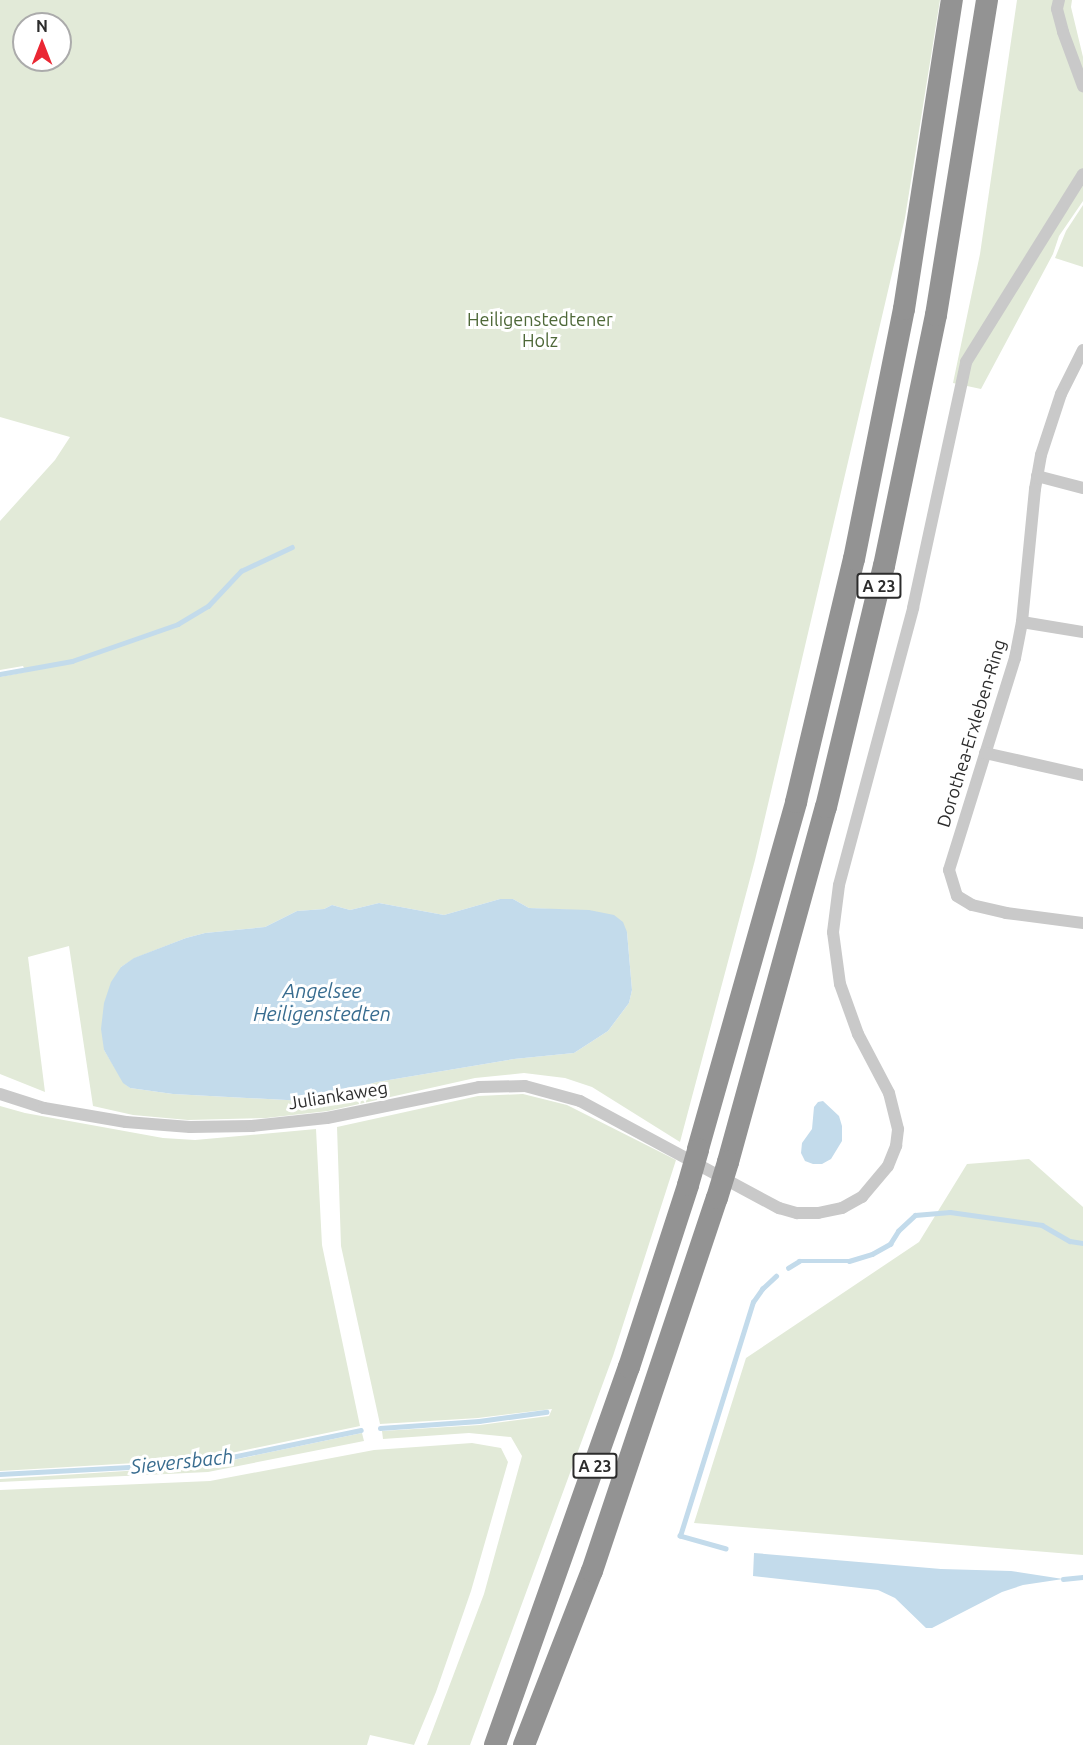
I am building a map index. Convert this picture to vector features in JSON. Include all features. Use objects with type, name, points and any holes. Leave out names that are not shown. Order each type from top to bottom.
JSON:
[{"type":"highway","name":"A 23","points":[[495,1745],[626,1378],[688,1185],[796,802],[854,559],[904,309],[952,0]]},
{"type":"highway","name":"A 23","points":[[524,1745],[592,1571],[717,1198],[824,819],[884,566],[936,315],[987,0]]},
{"type":"street","points":[[1059,0],[1057,9],[1063,32],[1083,86]]},
{"type":"street","name":"Juliankaweg","points":[[0,1094],[44,1108],[126,1122],[200,1127],[252,1126],[327,1118],[479,1087],[525,1086],[580,1101],[779,1208],[807,1214],[842,1208],[871,1189],[894,1156],[898,1129],[894,1109],[853,1022],[837,971],[833,932],[839,885],[913,608],[966,362],[1083,174]]},
{"type":"street","name":"Dorothea-Erxleben-Ring","points":[[1083,350],[1056,405],[1037,476],[1022,622],[1015,658],[950,864],[950,879],[957,896],[967,903],[990,910],[1083,922]]},
{"type":"street","points":[[1037,476],[1083,488]]},
{"type":"street","points":[[1022,622],[1083,632]]},
{"type":"street","points":[[985,753],[1083,775]]},
{"type":"green space","name":"Heiligenstedtener Holz","points":[[0,0],[940,0],[905,218],[755,860],[680,1142],[592,1087],[565,1078],[524,1073],[475,1078],[328,1111],[266,1118],[188,1120],[133,1115],[93,1106],[69,946],[28,957],[45,1092],[0,1074],[0,677],[26,672],[23,666],[0,670],[0,521],[55,460],[70,437],[0,417]],"holes":[[[500,899],[513,899],[529,908],[571,910],[627,932],[632,990],[629,1003],[608,1031],[574,1053],[514,1059],[377,1082],[305,1101],[173,1094],[130,1088],[124,1083],[104,1050],[121,967],[135,958],[186,938],[205,933],[265,927],[297,911],[324,909],[332,905],[350,910],[379,903],[444,915]]]},
{"type":"green space","points":[[1017,0],[1072,0],[1071,7],[1083,57],[1083,201],[1059,236],[1053,254],[981,389],[953,383],[980,254]]},
{"type":"green space","points":[[1083,205],[1083,267],[1055,258],[1066,231]]},
{"type":"green space","points":[[523,1094],[567,1105],[676,1160],[613,1356],[470,1745],[427,1745],[484,1594],[522,1456],[511,1437],[469,1433],[383,1439],[382,1431],[480,1425],[549,1416],[552,1409],[478,1418],[380,1424],[341,1246],[337,1127],[478,1096]]},
{"type":"green space","points":[[0,1106],[25,1113],[163,1138],[195,1140],[316,1129],[322,1245],[360,1426],[203,1459],[0,1471]]},
{"type":"green space","points":[[1029,1159],[1083,1207],[1083,1555],[694,1523],[746,1358],[919,1242],[967,1164]]},
{"type":"green space","points":[[362,1433],[364,1441],[208,1472],[0,1482],[0,1479],[204,1466]]},
{"type":"green space","points":[[472,1443],[501,1448],[508,1462],[471,1591],[436,1692],[414,1745],[370,1735],[367,1745],[0,1745],[0,1490],[210,1481],[374,1450]]},
{"type":"water","name":"Angelsee Heiligenstedten","points":[[500,899],[513,899],[529,908],[589,910],[614,915],[623,922],[627,932],[632,990],[629,1003],[608,1031],[574,1053],[514,1059],[377,1082],[305,1101],[173,1094],[130,1088],[123,1083],[104,1050],[101,1029],[104,1003],[111,982],[121,967],[134,958],[186,938],[205,933],[265,927],[297,911],[324,909],[332,905],[350,910],[379,903],[444,915]]},
{"type":"water","points":[[823,1101],[839,1116],[842,1141],[831,1159],[822,1164],[813,1164],[805,1161],[801,1153],[802,1143],[812,1129],[814,1107],[818,1102]]},
{"type":"water","points":[[754,1553],[941,1569],[1011,1571],[1063,1579],[1023,1585],[1002,1592],[932,1628],[926,1628],[895,1598],[878,1590],[753,1576]]},
{"type":"waterway","points":[[0,674],[72,661],[178,624],[208,606],[241,571],[292,547]]},
{"type":"waterway","name":"Sieversbach","points":[[788,1268],[799,1261],[849,1261],[872,1254],[890,1244],[898,1231],[915,1215],[950,1212],[1042,1225],[1070,1241],[1083,1243]]},
{"type":"waterway","points":[[726,1549],[680,1536],[753,1302],[762,1289],[776,1276]]},
{"type":"waterway","name":"Sieversbach","points":[[380,1428],[479,1421],[546,1412]]},
{"type":"waterway","name":"Sieversbach","points":[[0,1474],[203,1463],[361,1430]]},
{"type":"waterway","points":[[1063,1579],[1083,1577]]}]
